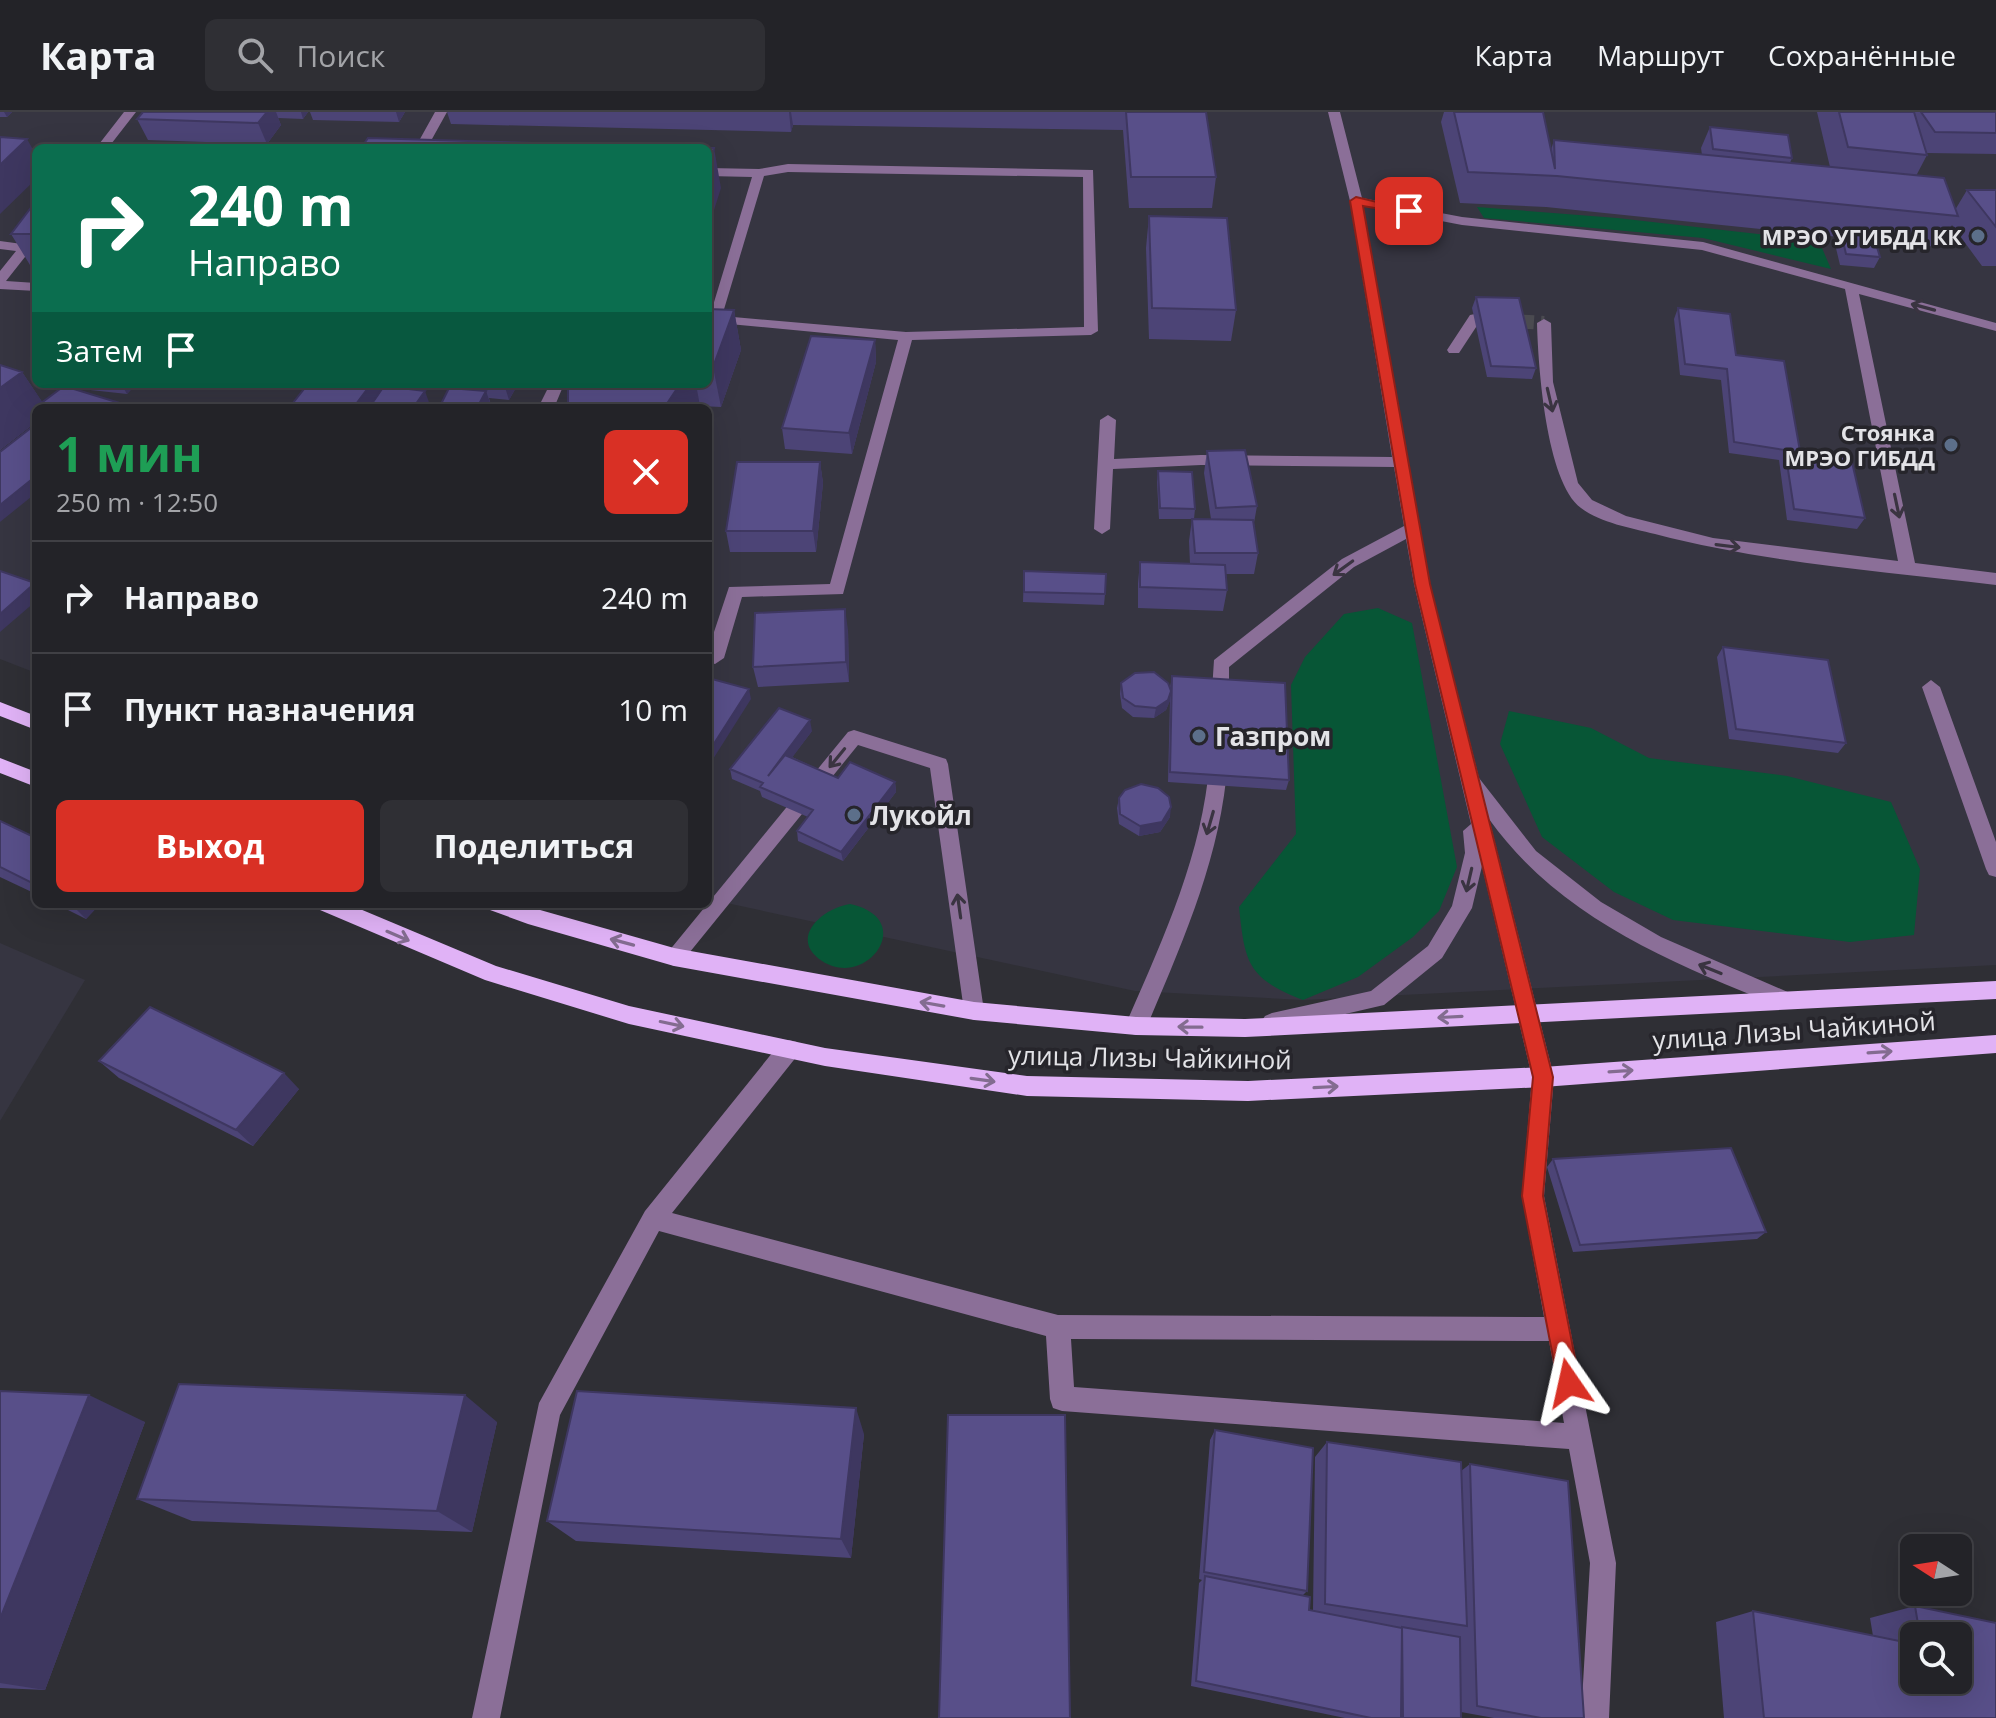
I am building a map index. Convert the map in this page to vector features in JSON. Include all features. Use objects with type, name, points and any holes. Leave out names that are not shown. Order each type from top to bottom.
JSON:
[{"type":"main road","points":[[0,709],[32,721]]},
{"type":"main road","points":[[0,765],[32,778]]},
{"type":"main road","name":"улица Лизы Чайкиной","points":[[336,908],[492,974],[629,1015],[825,1057],[1027,1086],[1248,1091],[1543,1077],[1996,1044]]},
{"type":"main road","name":"улица Лизы Чайкиной","points":[[532,910],[674,957],[974,1011],[1136,1026],[1245,1028],[1996,990]]},
{"type":"street","points":[[105,144],[130,112]]},
{"type":"street","points":[[423,144],[441,112]]},
{"type":"street","points":[[1334,112],[1356,201],[1411,529],[1468,776],[1543,1077],[1533,1196],[1603,1563],[1595,1718]]},
{"type":"street","points":[[0,150],[32,153]]},
{"type":"street","points":[[712,172],[759,173],[788,168],[1089,173],[1091,331],[906,336],[714,320],[759,173]]},
{"type":"street","points":[[1356,201],[1462,221],[1703,246],[1996,327]]},
{"type":"street","points":[[32,239],[0,282],[32,286]]},
{"type":"street","points":[[0,245],[25,248]]},
{"type":"street","points":[[1851,286],[1908,569]]},
{"type":"street","points":[[1454,350],[1475,318]]},
{"type":"street","points":[[1544,323],[1546,382],[1570,484],[1586,504],[1621,520],[1713,544],[1996,579]]},
{"type":"street","points":[[712,655],[735,591],[837,590],[906,336]]},
{"type":"street","points":[[1102,529],[1108,420]]},
{"type":"street","points":[[1106,464],[1201,460],[1402,462]]},
{"type":"street","points":[[1136,1026],[1186,909],[1218,793],[1220,665],[1348,563],[1411,529]]},
{"type":"street","points":[[1931,687],[1996,869]]},
{"type":"street","points":[[674,957],[854,737],[939,764],[974,1011]]},
{"type":"street","points":[[1468,776],[1537,864],[1597,912],[1663,950],[1783,999]]},
{"type":"street","points":[[1245,1028],[1377,999],[1435,952],[1462,908],[1475,853],[1468,776]]},
{"type":"street","points":[[486,1718],[548,1412],[653,1219],[789,1049]]},
{"type":"street","points":[[653,1219],[1058,1327],[1558,1329]]},
{"type":"street","points":[[1058,1327],[1062,1399],[1579,1437]]},
{"type":"shaded area","points":[[0,112],[1996,112],[1996,965],[1303,1000],[1135,991],[712,900],[712,404],[32,404],[32,671],[0,659]]},
{"type":"shaded area","points":[[0,943],[85,980],[0,1121]]},
{"type":"green space","points":[[1477,207],[1617,218],[1819,241],[1831,269],[1703,238],[1484,218]]},
{"type":"green space","points":[[1378,608],[1412,623],[1457,867],[1439,911],[1413,937],[1358,977],[1303,1000],[1270,984],[1252,966],[1244,942],[1239,907],[1296,834],[1291,685],[1305,657],[1344,614]]},
{"type":"green space","points":[[1509,711],[1591,728],[1649,758],[1787,776],[1891,802],[1920,869],[1914,935],[1850,942],[1673,920],[1614,892],[1542,837],[1500,744]]},
{"type":"green space","points":[[850,904],[870,912],[881,923],[883,936],[878,949],[868,960],[855,966],[839,967],[822,961],[812,952],[808,943],[809,934],[820,918]]},
{"type":"building","points":[[143,112],[267,112],[258,123],[137,119]]},
{"type":"building","points":[[1126,112],[1206,112],[1216,177],[1131,177]]},
{"type":"building","points":[[1454,112],[1543,112],[1555,169],[1554,140],[1944,178],[1958,216],[1557,176],[1468,172]]},
{"type":"building","points":[[1839,112],[1914,112],[1927,155],[1848,147]]},
{"type":"building","points":[[1921,112],[1996,112],[1996,133],[1935,132]]},
{"type":"building","points":[[1710,127],[1788,135],[1792,158],[1713,149]]},
{"type":"building","points":[[0,137],[27,139],[0,165]]},
{"type":"building","points":[[368,138],[570,144],[364,144]]},
{"type":"building","points":[[1967,190],[1996,190],[1996,227]]},
{"type":"building","points":[[32,206],[32,234],[11,234]]},
{"type":"building","points":[[1149,216],[1227,218],[1236,310],[1152,308]]},
{"type":"building","points":[[1841,233],[1874,237],[1880,257],[1846,254]]},
{"type":"building","points":[[1476,297],[1519,298],[1536,368],[1491,366]]},
{"type":"building","points":[[1678,308],[1730,314],[1736,355],[1784,361],[1800,451],[1851,458],[1865,518],[1794,509],[1785,450],[1734,442],[1727,369],[1685,364]]},
{"type":"building","points":[[712,309],[734,310],[713,367]]},
{"type":"building","points":[[811,336],[875,340],[849,433],[782,428]]},
{"type":"building","points":[[0,365],[22,372],[0,388]]},
{"type":"building","points":[[61,388],[71,388],[123,404],[40,404]]},
{"type":"building","points":[[305,388],[368,388],[356,404],[292,404]]},
{"type":"building","points":[[383,388],[425,391],[416,404],[372,404]]},
{"type":"building","points":[[449,388],[486,391],[479,404],[441,404]]},
{"type":"building","points":[[568,388],[677,388],[667,404],[568,404]]},
{"type":"building","points":[[32,427],[32,479],[0,505],[0,452]]},
{"type":"building","points":[[1245,450],[1257,506],[1216,508],[1207,451]]},
{"type":"building","points":[[737,462],[820,462],[813,531],[726,531]]},
{"type":"building","points":[[1158,471],[1192,472],[1195,509],[1160,508]]},
{"type":"building","points":[[1192,519],[1253,520],[1258,553],[1195,553]]},
{"type":"building","points":[[1140,562],[1225,565],[1227,590],[1140,587]]},
{"type":"building","points":[[0,571],[32,582],[32,586],[0,614]]},
{"type":"building","points":[[1024,571],[1106,574],[1105,594],[1024,592]]},
{"type":"building","points":[[845,609],[846,662],[753,667],[755,613]]},
{"type":"building","points":[[1723,647],[1828,660],[1846,743],[1736,729]]},
{"type":"building","points":[[1154,672],[1168,683],[1171,691],[1168,700],[1156,708],[1135,706],[1123,698],[1121,683],[1135,673]]},
{"type":"building","points":[[1172,676],[1285,683],[1289,780],[1170,772]]},
{"type":"building","points":[[712,679],[749,689],[712,747]]},
{"type":"building","points":[[779,708],[810,720],[768,776],[785,755],[838,778],[850,762],[895,782],[841,852],[797,831],[813,810],[760,787],[763,783],[730,769]]},
{"type":"building","points":[[1141,784],[1158,788],[1169,797],[1171,807],[1162,822],[1140,826],[1120,814],[1119,798],[1125,790]]},
{"type":"building","points":[[0,821],[32,836],[32,883],[0,867]]},
{"type":"building","points":[[150,1007],[284,1073],[236,1130],[99,1061]]},
{"type":"building","points":[[1731,1148],[1766,1232],[1580,1245],[1553,1159]]},
{"type":"building","points":[[179,1384],[465,1395],[437,1511],[137,1499]]},
{"type":"building","points":[[0,1391],[89,1395],[0,1619]]},
{"type":"building","points":[[577,1391],[856,1408],[841,1539],[547,1521]]},
{"type":"building","points":[[948,1415],[1065,1415],[1070,1718],[939,1718]]},
{"type":"building","points":[[1215,1430],[1313,1448],[1307,1591],[1204,1572]]},
{"type":"building","points":[[1327,1442],[1461,1462],[1467,1626],[1325,1604]]},
{"type":"building","points":[[1470,1464],[1568,1481],[1584,1718],[1541,1718],[1477,1706]]},
{"type":"building","points":[[1205,1576],[1310,1597],[1309,1610],[1402,1628],[1401,1718],[1371,1718],[1196,1681]]},
{"type":"building","points":[[1915,1606],[1996,1623],[1996,1718],[1764,1718],[1753,1611],[1900,1641],[1900,1694],[1972,1694],[1972,1622],[1918,1622]]},
{"type":"building","points":[[1402,1627],[1460,1637],[1461,1718],[1403,1718]]},
{"type":"tunnel","points":[[1499,320],[1544,323]]},
{"type":"place","name":"МРЭО УГИБДД КК","points":[[1978,236]]},
{"type":"place","name":"Стоянка МРЭО ГИБДД","points":[[1951,445]]},
{"type":"place","name":"Газпром","points":[[1199,736]]},
{"type":"place","name":"Лукойл","points":[[854,815]]},
{"type":"route","points":[[1409,211],[1356,201],[1422,584],[1543,1077],[1533,1196],[1569,1383]]}]
